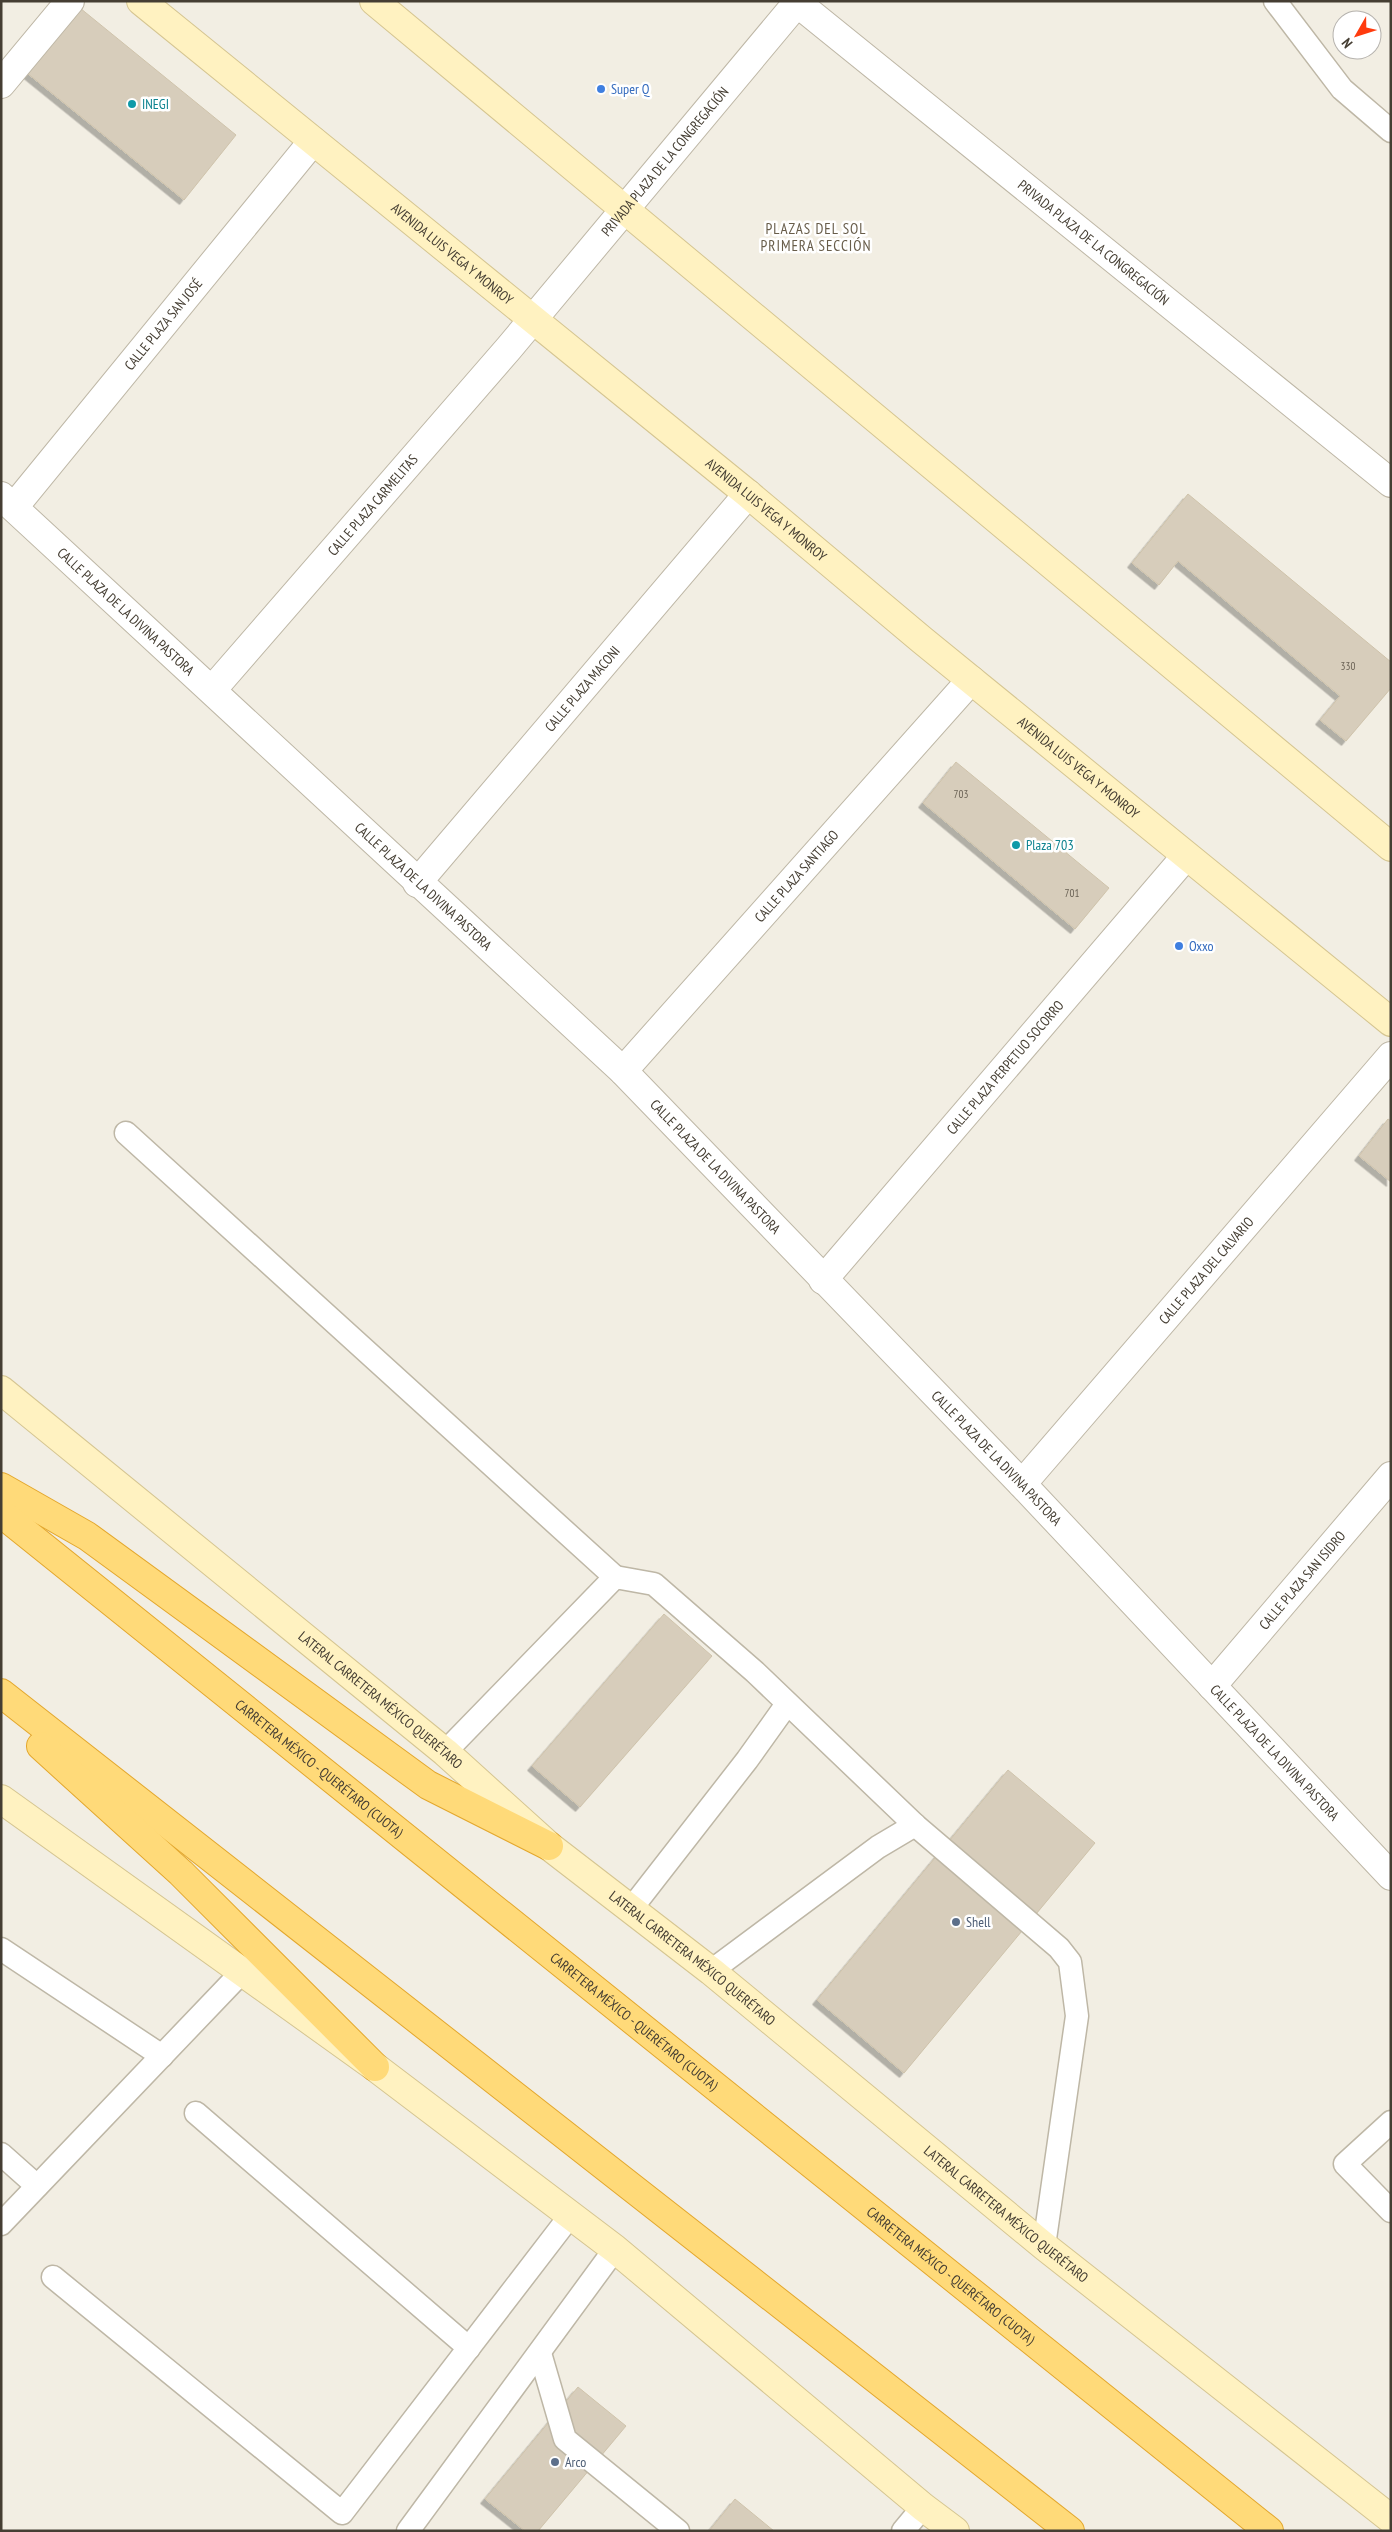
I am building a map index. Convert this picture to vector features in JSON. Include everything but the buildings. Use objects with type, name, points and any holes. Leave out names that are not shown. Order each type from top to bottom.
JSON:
[{"type":"highway","points":[[1,1487],[87,1536],[428,1785],[549,1846]]},
{"type":"highway","name":"CARRETERA MÉXICO - QUERÉTARO (CUOTA)","points":[[1,1513],[1269,2531]]},
{"type":"highway","points":[[1,1693],[1070,2531]]},
{"type":"highway","points":[[1,1710],[181,1873],[375,2067]]},
{"type":"main road","name":"AVENIDA LUIS VEGA Y MONROY","points":[[140,1],[748,494],[971,680],[1391,1022]]},
{"type":"main road","points":[[374,1],[1391,848]]},
{"type":"main road","name":"LATERAL CARRETERA MÉXICO QUERÉTARO","points":[[1,1390],[444,1752],[549,1846],[710,1971],[1044,2246],[1391,2519]]},
{"type":"main road","points":[[1,1799],[375,2067],[615,2249],[923,2507],[955,2531]]},
{"type":"street","points":[[1,84],[70,1]]},
{"type":"street","name":"PRIVADA PLAZA DE LA CONGREGACIÓN","points":[[533,320],[796,2],[1391,483]]},
{"type":"street","name":"CALLE PLAZA SAN JOSÉ","points":[[8,502],[313,141]]},
{"type":"street","name":"CALLE PLAZA CARMELITAS","points":[[212,690],[533,320]]},
{"type":"street","name":"CALLE PLAZA MACONI","points":[[417,883],[748,494]]},
{"type":"street","name":"CALLE PLAZA DE LA DIVINA PASTORA","points":[[8,502],[417,883],[623,1071],[1022,1484],[1391,1876]]},
{"type":"street","name":"CALLE PLAZA SANTIAGO","points":[[623,1071],[971,680]]},
{"type":"street","name":"CALLE PLAZA PERPETUO SOCORRO","points":[[823,1280],[1186,856]]},
{"type":"street","name":"CALLE PLAZA DEL CALVARIO","points":[[1022,1484],[1391,1056]]},
{"type":"street","name":"CALLE PLAZA SAN ISIDRO","points":[[1212,1686],[1391,1476]]},
{"type":"lane","points":[[1275,1],[1342,89],[1391,130]]},
{"type":"lane","points":[[126,1133],[615,1577],[654,1584],[755,1672],[915,1825],[1059,1948],[1070,1962],[1077,2016],[1044,2246]]},
{"type":"lane","points":[[444,1752],[615,1577]]},
{"type":"lane","points":[[631,1909],[748,1760],[787,1704]]},
{"type":"lane","points":[[710,1971],[878,1848],[915,1825]]},
{"type":"lane","points":[[1,1949],[162,2056]]},
{"type":"lane","points":[[1,2224],[242,1972]]},
{"type":"lane","points":[[196,2112],[469,2348]]},
{"type":"lane","points":[[1391,2122],[1345,2164],[1391,2211]]},
{"type":"lane","points":[[1,2154],[37,2186]]},
{"type":"lane","points":[[53,2277],[342,2513],[570,2216]]},
{"type":"lane","points":[[408,2531],[615,2249]]},
{"type":"lane","points":[[540,2353],[565,2439],[678,2531]]},
{"type":"lane","points":[[903,2531],[923,2507]]},
{"type":"place","name":"Super Q","points":[[601,89]]},
{"type":"place","name":"INEGI","points":[[132,104]]},
{"type":"place","name":"Plaza 703","points":[[1016,845]]},
{"type":"place","name":"Oxxo","points":[[1179,946]]},
{"type":"place","name":"Shell","points":[[956,1922]]},
{"type":"place","name":"Arco","points":[[555,2462]]},
{"type":"district","name":"PLAZAS DEL SOL PRIMERA SECCIÓN","points":[[816,238]]}]
